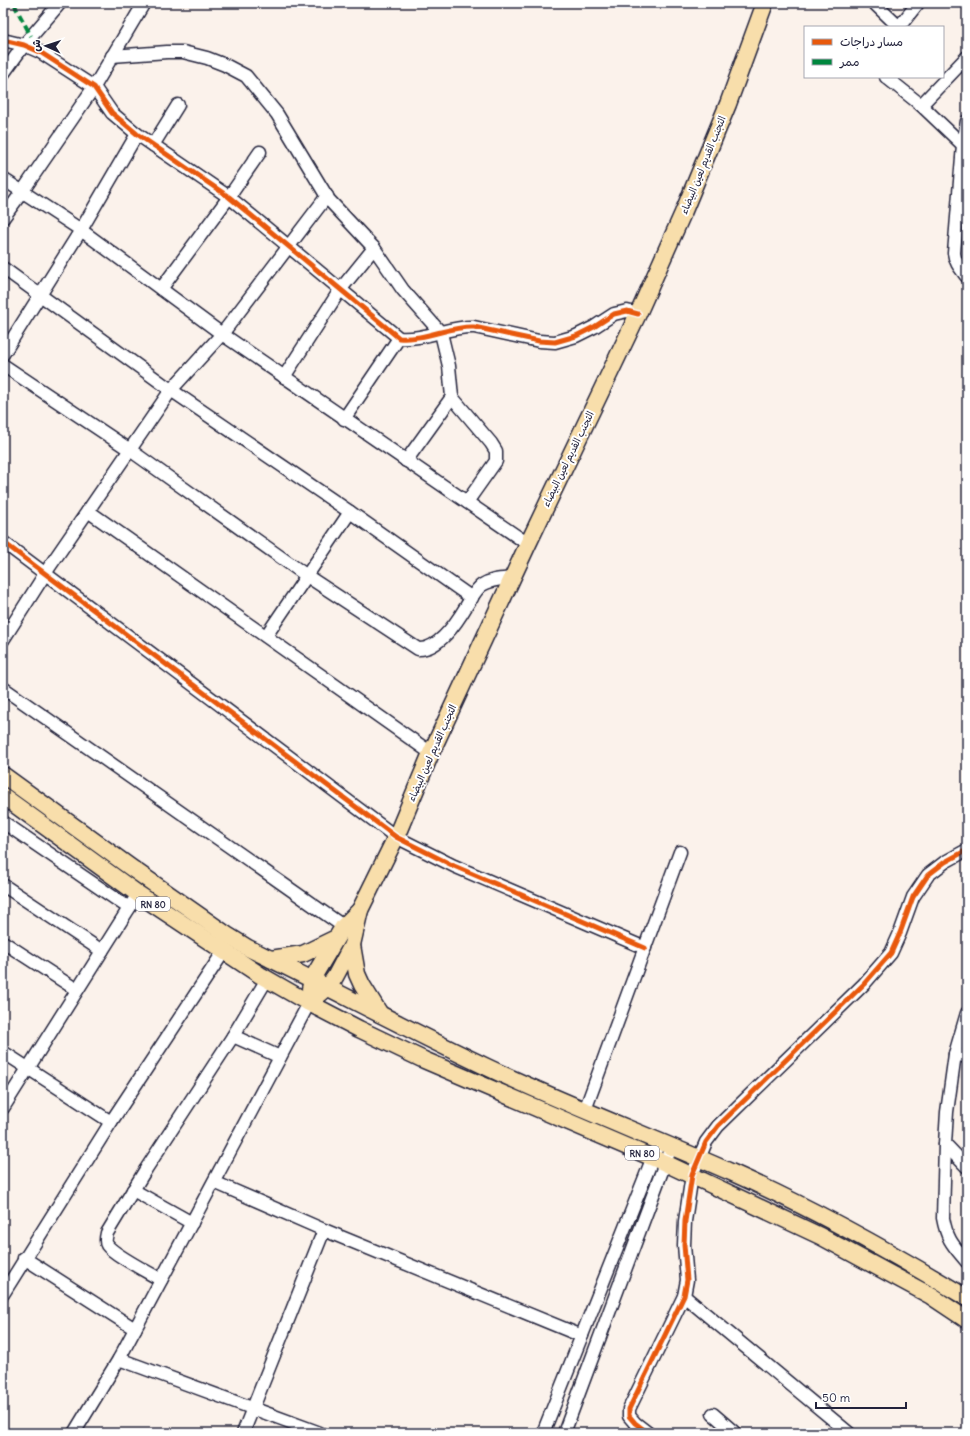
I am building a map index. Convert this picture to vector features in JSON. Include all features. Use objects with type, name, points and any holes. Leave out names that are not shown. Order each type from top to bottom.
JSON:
[{"type":"main road","name":"التجنب القديم لعين البيضاء","points":[[346,936],[396,837],[431,752],[638,314],[683,213],[728,104],[765,3]]},
{"type":"main road","name":"RN 80","points":[[3,775],[130,867],[248,948],[488,1068],[734,1173],[831,1221],[897,1256],[967,1298]]},
{"type":"main road","name":"RN 80","points":[[3,796],[138,894],[224,951],[309,1003],[424,1060],[659,1160],[820,1236],[931,1296],[967,1320]]},
{"type":"main road","points":[[271,959],[303,954],[346,936]]},
{"type":"main road","points":[[309,1003],[312,979],[346,936]]},
{"type":"main road","points":[[309,1003],[326,988],[334,977],[346,936]]},
{"type":"main road","points":[[346,936],[360,979],[380,1014]]},
{"type":"street","points":[[3,74],[24,45],[60,3]]},
{"type":"street","points":[[3,218],[94,87],[144,3]]},
{"type":"street","points":[[874,3],[898,26]]},
{"type":"street","points":[[900,26],[918,3]]},
{"type":"street","points":[[3,40],[24,45],[40,52],[94,87],[112,113],[137,134],[229,197],[399,338],[422,338],[464,327],[474,327],[539,341],[555,342],[576,336],[594,327],[614,314],[627,311],[638,314]]},
{"type":"street","points":[[112,56],[183,52],[207,58],[246,76],[277,114],[327,196],[374,248],[403,290],[441,333],[449,366],[452,397],[496,451],[496,461],[466,502]]},
{"type":"street","points":[[921,105],[967,57]]},
{"type":"street","points":[[887,78],[921,105],[965,145]]},
{"type":"street","points":[[153,145],[178,104]]},
{"type":"street","points":[[967,121],[963,210],[954,258],[957,265],[967,277]]},
{"type":"street","points":[[3,354],[82,230],[137,134]]},
{"type":"street","points":[[161,290],[260,152]]},
{"type":"street","points":[[3,179],[82,230],[222,334],[528,544]]},
{"type":"street","points":[[3,640],[45,574],[171,390],[222,334],[327,196]]},
{"type":"street","points":[[284,377],[340,290],[374,248]]},
{"type":"street","points":[[3,268],[171,390],[350,512],[472,598]]},
{"type":"street","points":[[344,418],[399,338]]},
{"type":"street","points":[[3,365],[130,450],[307,576],[418,648],[424,649],[432,646],[445,635],[481,586],[496,579],[512,578]]},
{"type":"street","points":[[406,461],[452,397]]},
{"type":"street","points":[[88,511],[431,752]]},
{"type":"street","points":[[266,636],[350,512]]},
{"type":"street","points":[[5,546],[45,574],[396,837],[454,866],[645,948]]},
{"type":"street","points":[[3,688],[346,936]]},
{"type":"street","points":[[3,822],[129,908]]},
{"type":"street","points":[[32,843],[43,826]]},
{"type":"street","points":[[648,1433],[635,1423],[629,1416],[630,1409],[684,1296],[687,1280],[684,1245],[685,1221],[692,1176],[698,1158],[706,1142],[718,1126],[864,984],[891,953],[913,897],[928,875],[945,862],[967,850]]},
{"type":"street","points":[[585,1110],[680,852]]},
{"type":"street","points":[[90,882],[100,867]]},
{"type":"street","points":[[3,885],[102,950]]},
{"type":"street","points":[[3,1108],[138,894]]},
{"type":"street","points":[[3,942],[78,990]]},
{"type":"street","points":[[3,1294],[24,1258],[111,1122],[224,951]]},
{"type":"street","points":[[161,1280],[115,1253],[106,1242],[107,1233],[268,979]]},
{"type":"street","points":[[74,1433],[119,1359],[309,1003]]},
{"type":"street","points":[[967,1013],[961,1055],[947,1112],[944,1144],[943,1218],[944,1228],[950,1241],[967,1262]]},
{"type":"street","points":[[233,1036],[280,1057]]},
{"type":"street","points":[[3,1052],[111,1122]]},
{"type":"street","points":[[564,1433],[665,1144]]},
{"type":"street","points":[[944,1144],[967,1167]]},
{"type":"street","points":[[543,1433],[582,1336],[659,1160]]},
{"type":"street","points":[[214,1182],[324,1230],[582,1336]]},
{"type":"street","points":[[133,1190],[192,1223]]},
{"type":"street","points":[[243,1433],[324,1230]]},
{"type":"street","points":[[24,1258],[135,1329]]},
{"type":"street","points":[[684,1296],[849,1433]]},
{"type":"street","points":[[119,1359],[320,1433]]},
{"type":"street","points":[[713,1414],[735,1433]]},
{"type":"marked path","points":[[15,3],[16,8],[31,36]]},
{"type":"cycle path","points":[[3,40],[24,45],[40,52],[94,87],[112,113],[137,134],[229,197],[399,338],[419,337],[464,327],[474,327],[539,341],[555,342],[576,336],[594,327],[614,314],[627,311],[638,314]]},
{"type":"cycle path","points":[[3,542],[396,837],[454,866],[645,948]]},
{"type":"cycle path","points":[[648,1433],[635,1423],[629,1416],[629,1409],[684,1296],[687,1280],[684,1245],[685,1221],[692,1175],[706,1142],[718,1126],[864,984],[891,953],[913,897],[928,875],[945,862],[967,850]]}]
